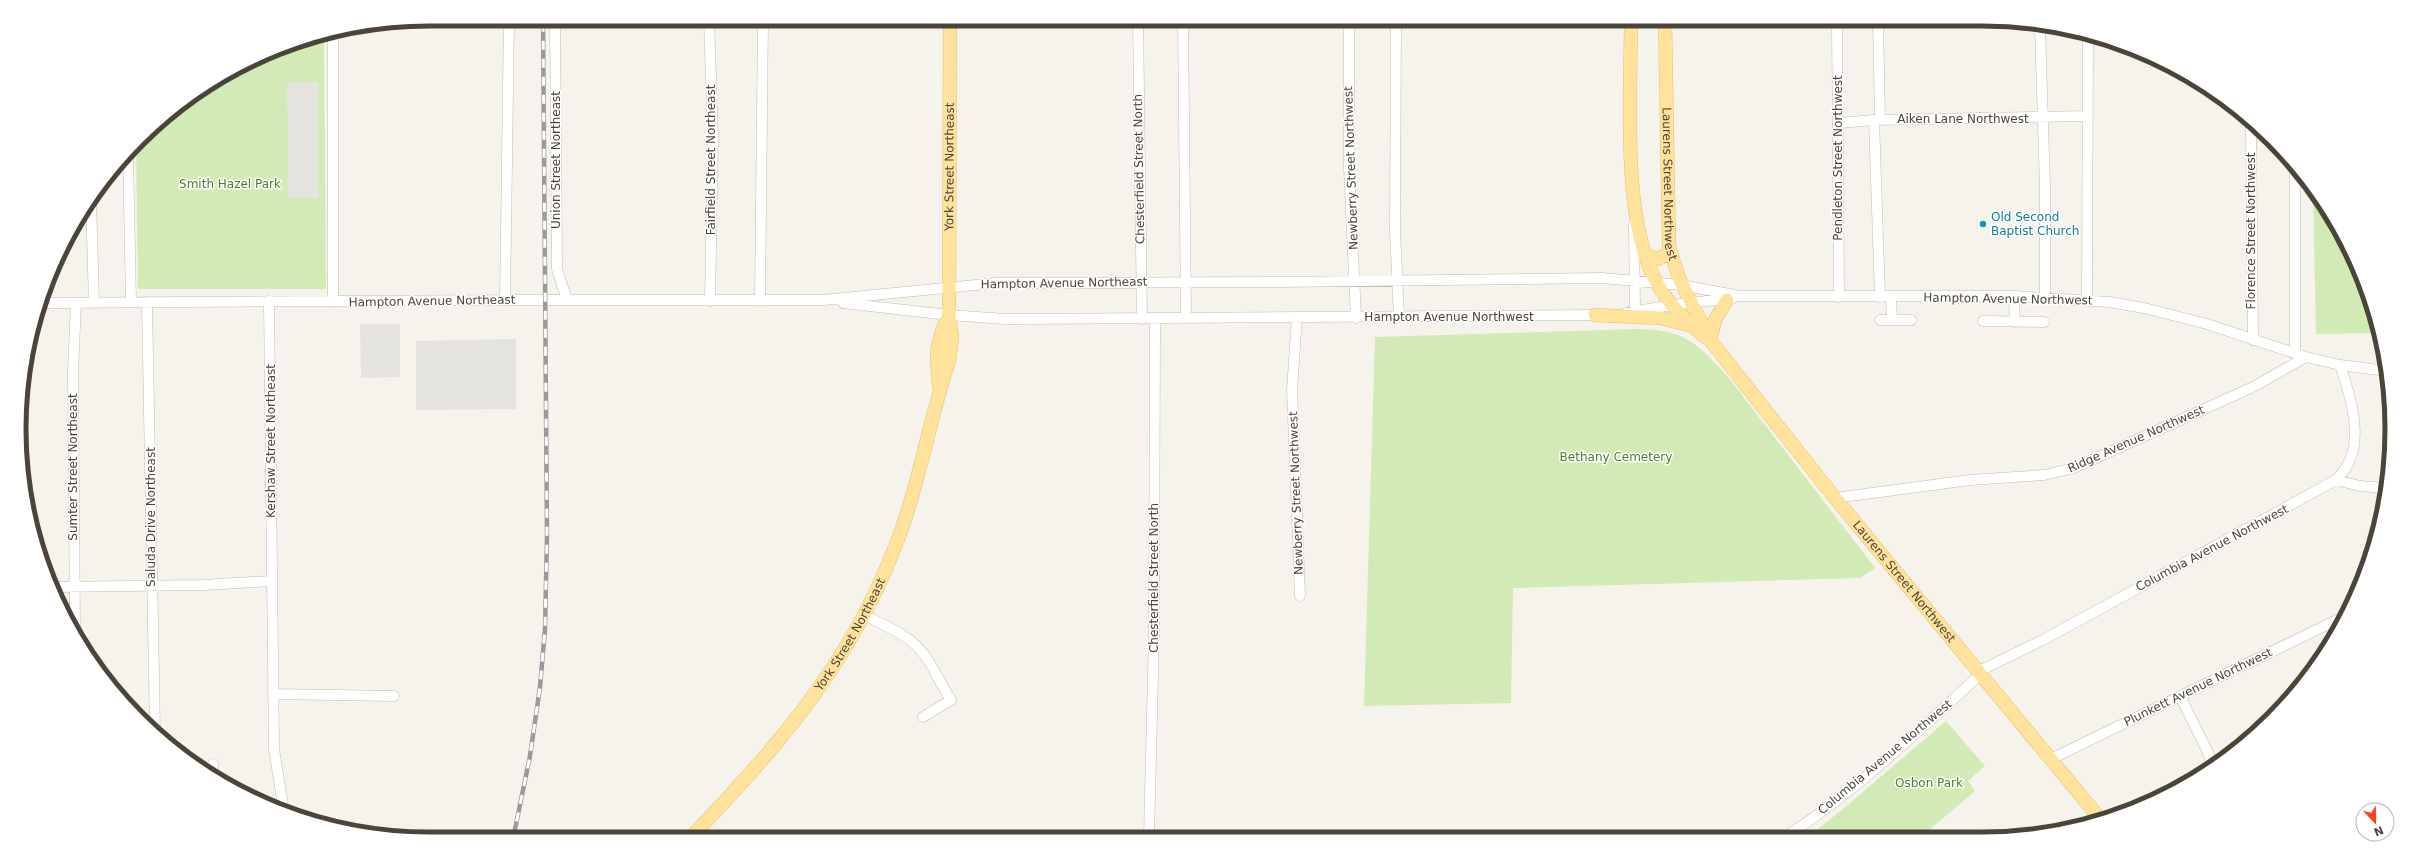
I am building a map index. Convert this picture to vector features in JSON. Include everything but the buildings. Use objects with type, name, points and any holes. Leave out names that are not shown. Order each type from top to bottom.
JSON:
[{"type":"main road","name":"York Street Northeast","points":[[696,832],[760,765],[800,716],[836,664],[864,615],[893,552],[906,513],[939,392],[936,359],[938,341],[949,315],[950,26]]},
{"type":"main road","name":"Laurens Street Northwest","points":[[1631,26],[1631,130],[1635,211],[1639,237],[1656,283],[1682,317],[1710,340]]},
{"type":"main road","name":"Laurens Street Northwest","points":[[1665,26],[1669,240],[1671,253],[1681,285],[1710,340],[1835,498],[2097,815]]},
{"type":"main road","points":[[1646,255],[1656,259],[1671,253]]},
{"type":"main road","points":[[1710,340],[1715,320],[1727,300]]},
{"type":"main road","points":[[1595,315],[1660,318],[1692,326]]},
{"type":"street","points":[[505,300],[509,26]]},
{"type":"street","name":"Union Street Northeast","points":[[555,26],[557,270],[567,300]]},
{"type":"street","name":"Fairfield Street Northeast","points":[[710,26],[713,137],[710,301]]},
{"type":"street","points":[[760,301],[763,26]]},
{"type":"street","name":"Chesterfield Street North","points":[[1138,26],[1142,319]]},
{"type":"street","points":[[1183,26],[1186,318]]},
{"type":"street","name":"Newberry Street Northwest","points":[[1348,26],[1349,167],[1356,318]]},
{"type":"street","points":[[1396,26],[1394,160],[1399,317]]},
{"type":"street","name":"Pendleton Street Northwest","points":[[1837,26],[1839,297]]},
{"type":"street","points":[[1878,26],[1877,120],[1880,297]]},
{"type":"street","points":[[2040,30],[2045,297]]},
{"type":"street","points":[[333,38],[333,302]]},
{"type":"street","points":[[2087,300],[2088,41]]},
{"type":"street","name":"Aiken Lane Northwest","points":[[1839,123],[1877,120],[2088,116]]},
{"type":"street","name":"Florence Street Northwest","points":[[2251,129],[2253,340]]},
{"type":"street","points":[[128,161],[131,302]]},
{"type":"street","points":[[2295,175],[2295,353]]},
{"type":"street","points":[[91,209],[94,303]]},
{"type":"street","name":"Laurens Street Northwest","points":[[1635,211],[1633,280],[1635,311]]},
{"type":"street","name":"Hampton Avenue Northwest","points":[[1186,282],[1602,278],[1681,285],[1740,296],[2014,296],[2087,300],[2144,308],[2207,324],[2306,357],[2340,365],[2381,370]]},
{"type":"street","name":"Hampton Avenue Northeast","points":[[46,303],[505,300],[823,300],[996,282],[1186,282]]},
{"type":"street","name":"Hampton Avenue Northwest","points":[[1155,318],[1356,318],[1620,315],[1672,305],[1727,300],[1740,296]]},
{"type":"street","points":[[2014,296],[2015,322]]},
{"type":"street","points":[[1891,297],[1892,320]]},
{"type":"street","name":"Hampton Avenue Northeast","points":[[823,300],[949,315],[1005,319],[1155,318]]},
{"type":"street","name":"Kershaw Street Northeast","points":[[269,301],[273,694]]},
{"type":"street","name":"Saluda Drive Northeast","points":[[147,302],[151,585],[155,724]]},
{"type":"street","name":"Sumter Street Northeast","points":[[75,620],[73,372],[76,303]]},
{"type":"street","name":"Newberry Street Northwest","points":[[1297,317],[1292,390],[1300,596]]},
{"type":"street","name":"Chesterfield Street North","points":[[1149,832],[1154,634],[1155,318]]},
{"type":"street","points":[[1880,320],[1911,320]]},
{"type":"street","points":[[1983,321],[2044,322]]},
{"type":"street","name":"Ridge Avenue Northwest","points":[[1835,498],[1963,480],[2044,475],[2074,468],[2253,387],[2306,357]]},
{"type":"street","name":"Columbia Avenue Northwest","points":[[1793,832],[1810,821],[1869,774],[1980,673],[2336,480],[2348,467],[2356,444],[2350,400],[2340,365]]},
{"type":"street","points":[[2336,480],[2360,486],[2381,488]]},
{"type":"street","points":[[59,587],[203,585],[271,581]]},
{"type":"street","points":[[864,615],[898,633],[917,647],[925,656],[951,700],[923,717]]},
{"type":"street","name":"Plunkett Avenue Northwest","points":[[2051,759],[2334,621]]},
{"type":"street","points":[[283,804],[275,757],[273,694],[394,696]]},
{"type":"street","points":[[2180,696],[2212,760]]},
{"type":"street","points":[[213,764],[213,769]]},
{"type":"green space","name":"Smith Hazel Park","points":[[324,40],[326,289],[138,289],[136,152],[163,126],[184,109],[227,80],[299,47]]},
{"type":"green space","points":[[2313,200],[2331,228],[2354,275],[2364,299],[2373,333],[2316,334]]},
{"type":"green space","name":"Bethany Cemetery","points":[[1637,329],[1667,332],[1679,336],[1689,341],[1708,356],[1729,378],[1875,568],[1860,578],[1513,588],[1511,703],[1364,706],[1375,337]]},
{"type":"green space","name":"Osbon Park","points":[[1946,721],[1985,766],[1968,781],[1975,791],[1929,832],[1814,832]]},
{"type":"shaded area","points":[[287,82],[318,82],[318,198],[288,198]]},
{"type":"shaded area","points":[[360,324],[400,324],[400,377],[361,378]]},
{"type":"shaded area","points":[[516,339],[516,409],[416,410],[416,341]]},
{"type":"railway","points":[[514,832],[530,756],[540,687],[545,629],[547,536],[543,26]]},
{"type":"place","name":"Old Second Baptist Church","points":[[1983,224]]}]
